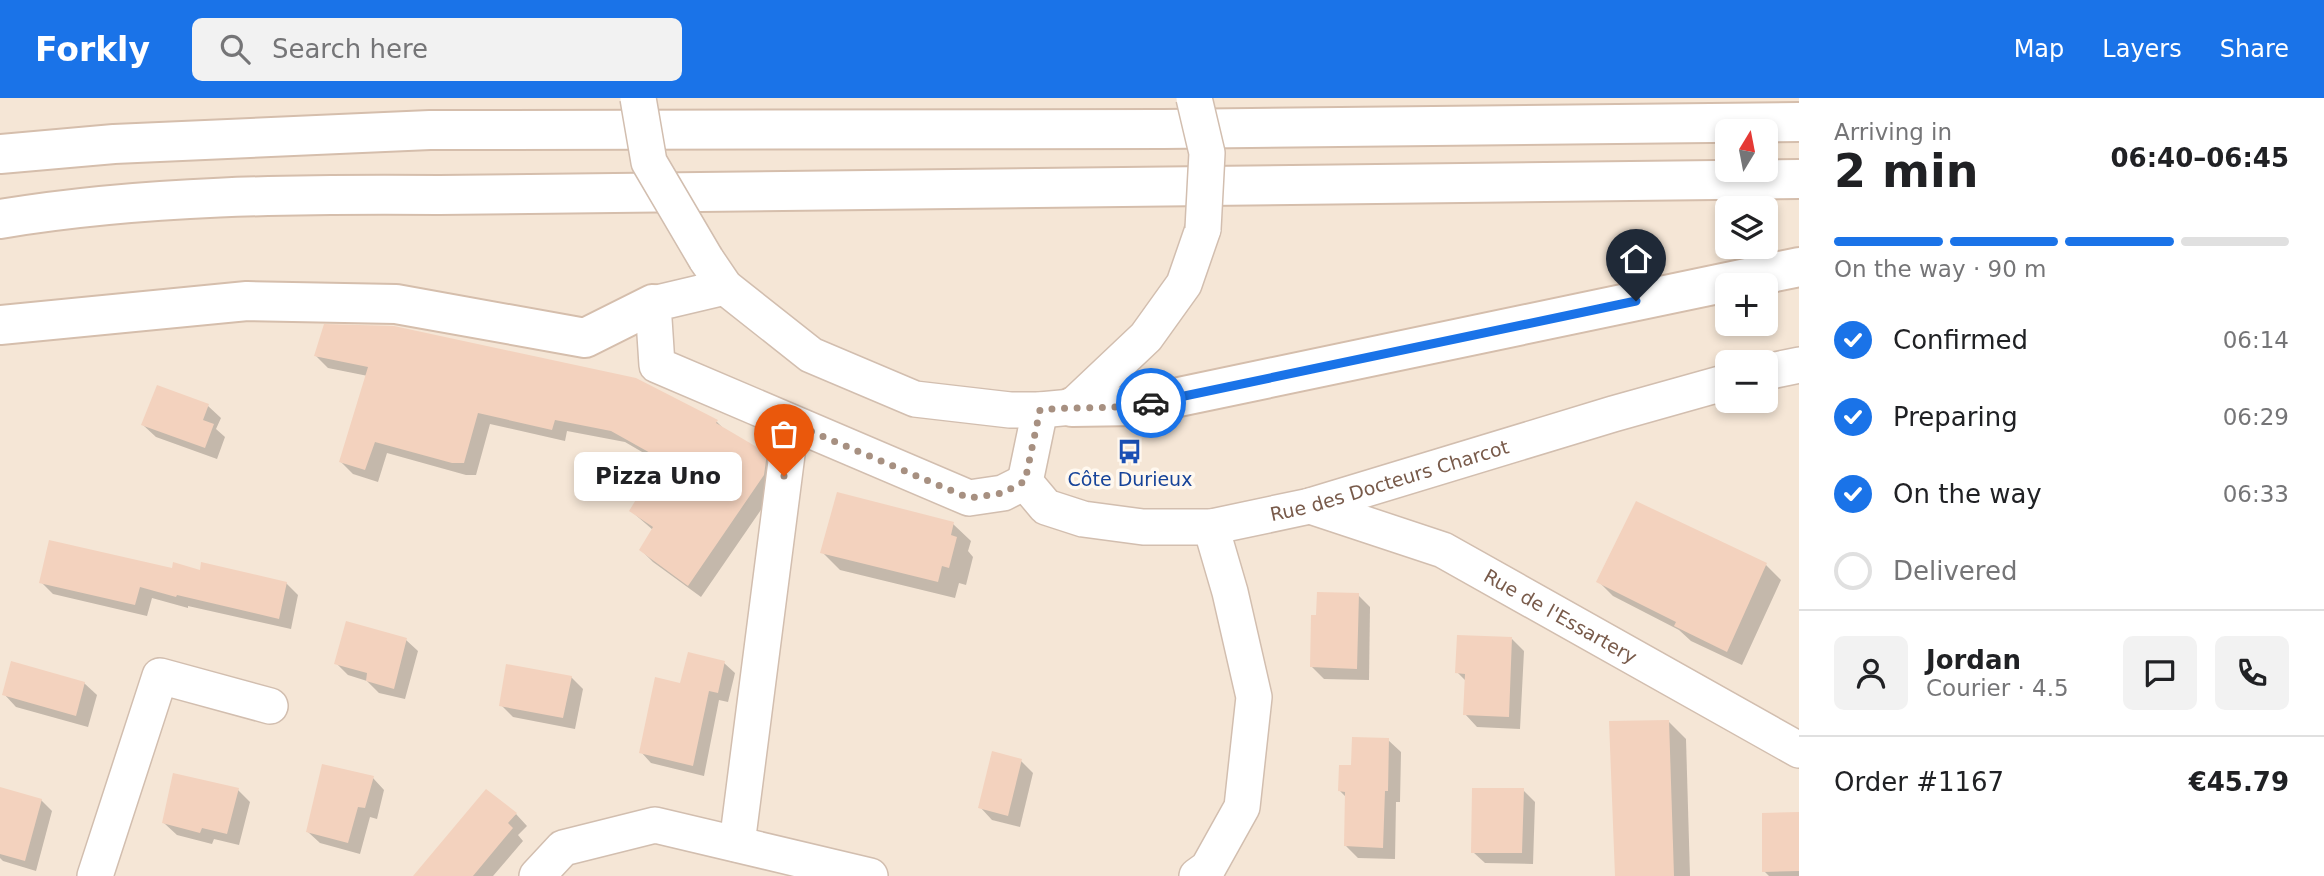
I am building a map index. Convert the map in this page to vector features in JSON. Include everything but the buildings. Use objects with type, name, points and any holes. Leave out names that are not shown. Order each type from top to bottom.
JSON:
[{"type":"main road","points":[[0,154],[114,144],[430,130],[1124,129],[1799,122]]},
{"type":"main road","points":[[0,219],[149,202],[309,194],[439,195],[1799,179]]},
{"type":"main road","points":[[1056,408],[1149,404],[1799,267]]},
{"type":"main road","points":[[0,325],[247,301],[396,304],[585,338],[653,304]]},
{"type":"street","points":[[638,98],[649,162],[725,287],[811,355],[915,399],[1010,410],[1056,408],[1146,337],[1184,284],[1203,229],[1208,153],[1194,98]]},
{"type":"street","points":[[725,287],[653,304],[657,365],[969,498],[1003,493],[1036,494],[1056,408]]},
{"type":"street","points":[[1778,369],[1799,365]]},
{"type":"street","name":"Rue des Docteurs Charcot","points":[[1036,494],[1083,519],[1143,527],[1211,527],[1310,506],[1715,385]]},
{"type":"street","points":[[737,844],[791,423]]},
{"type":"street","name":"Rue de l'Essartery","points":[[1310,506],[1443,550],[1799,750]]},
{"type":"street","points":[[1197,876],[1208,868],[1242,807],[1254,697],[1230,592],[1211,527]]},
{"type":"street","points":[[95,876],[160,676],[270,706]]},
{"type":"street","points":[[537,876],[563,848],[655,825],[870,876]]},
{"type":"shaded area","points":[[0,98],[1799,98],[1799,876],[0,876]]},
{"type":"way so far","points":[[784,476],[791,423],[969,498],[1003,493],[1025,481],[1040,410],[1151,403]]},
{"type":"place","name":"Côte Durieux","points":[[1130,451]]},
{"type":"place","name":"Pizza Uno","points":[[784,476]]},
{"type":"route","points":[[1151,403],[1636,301]]}]
